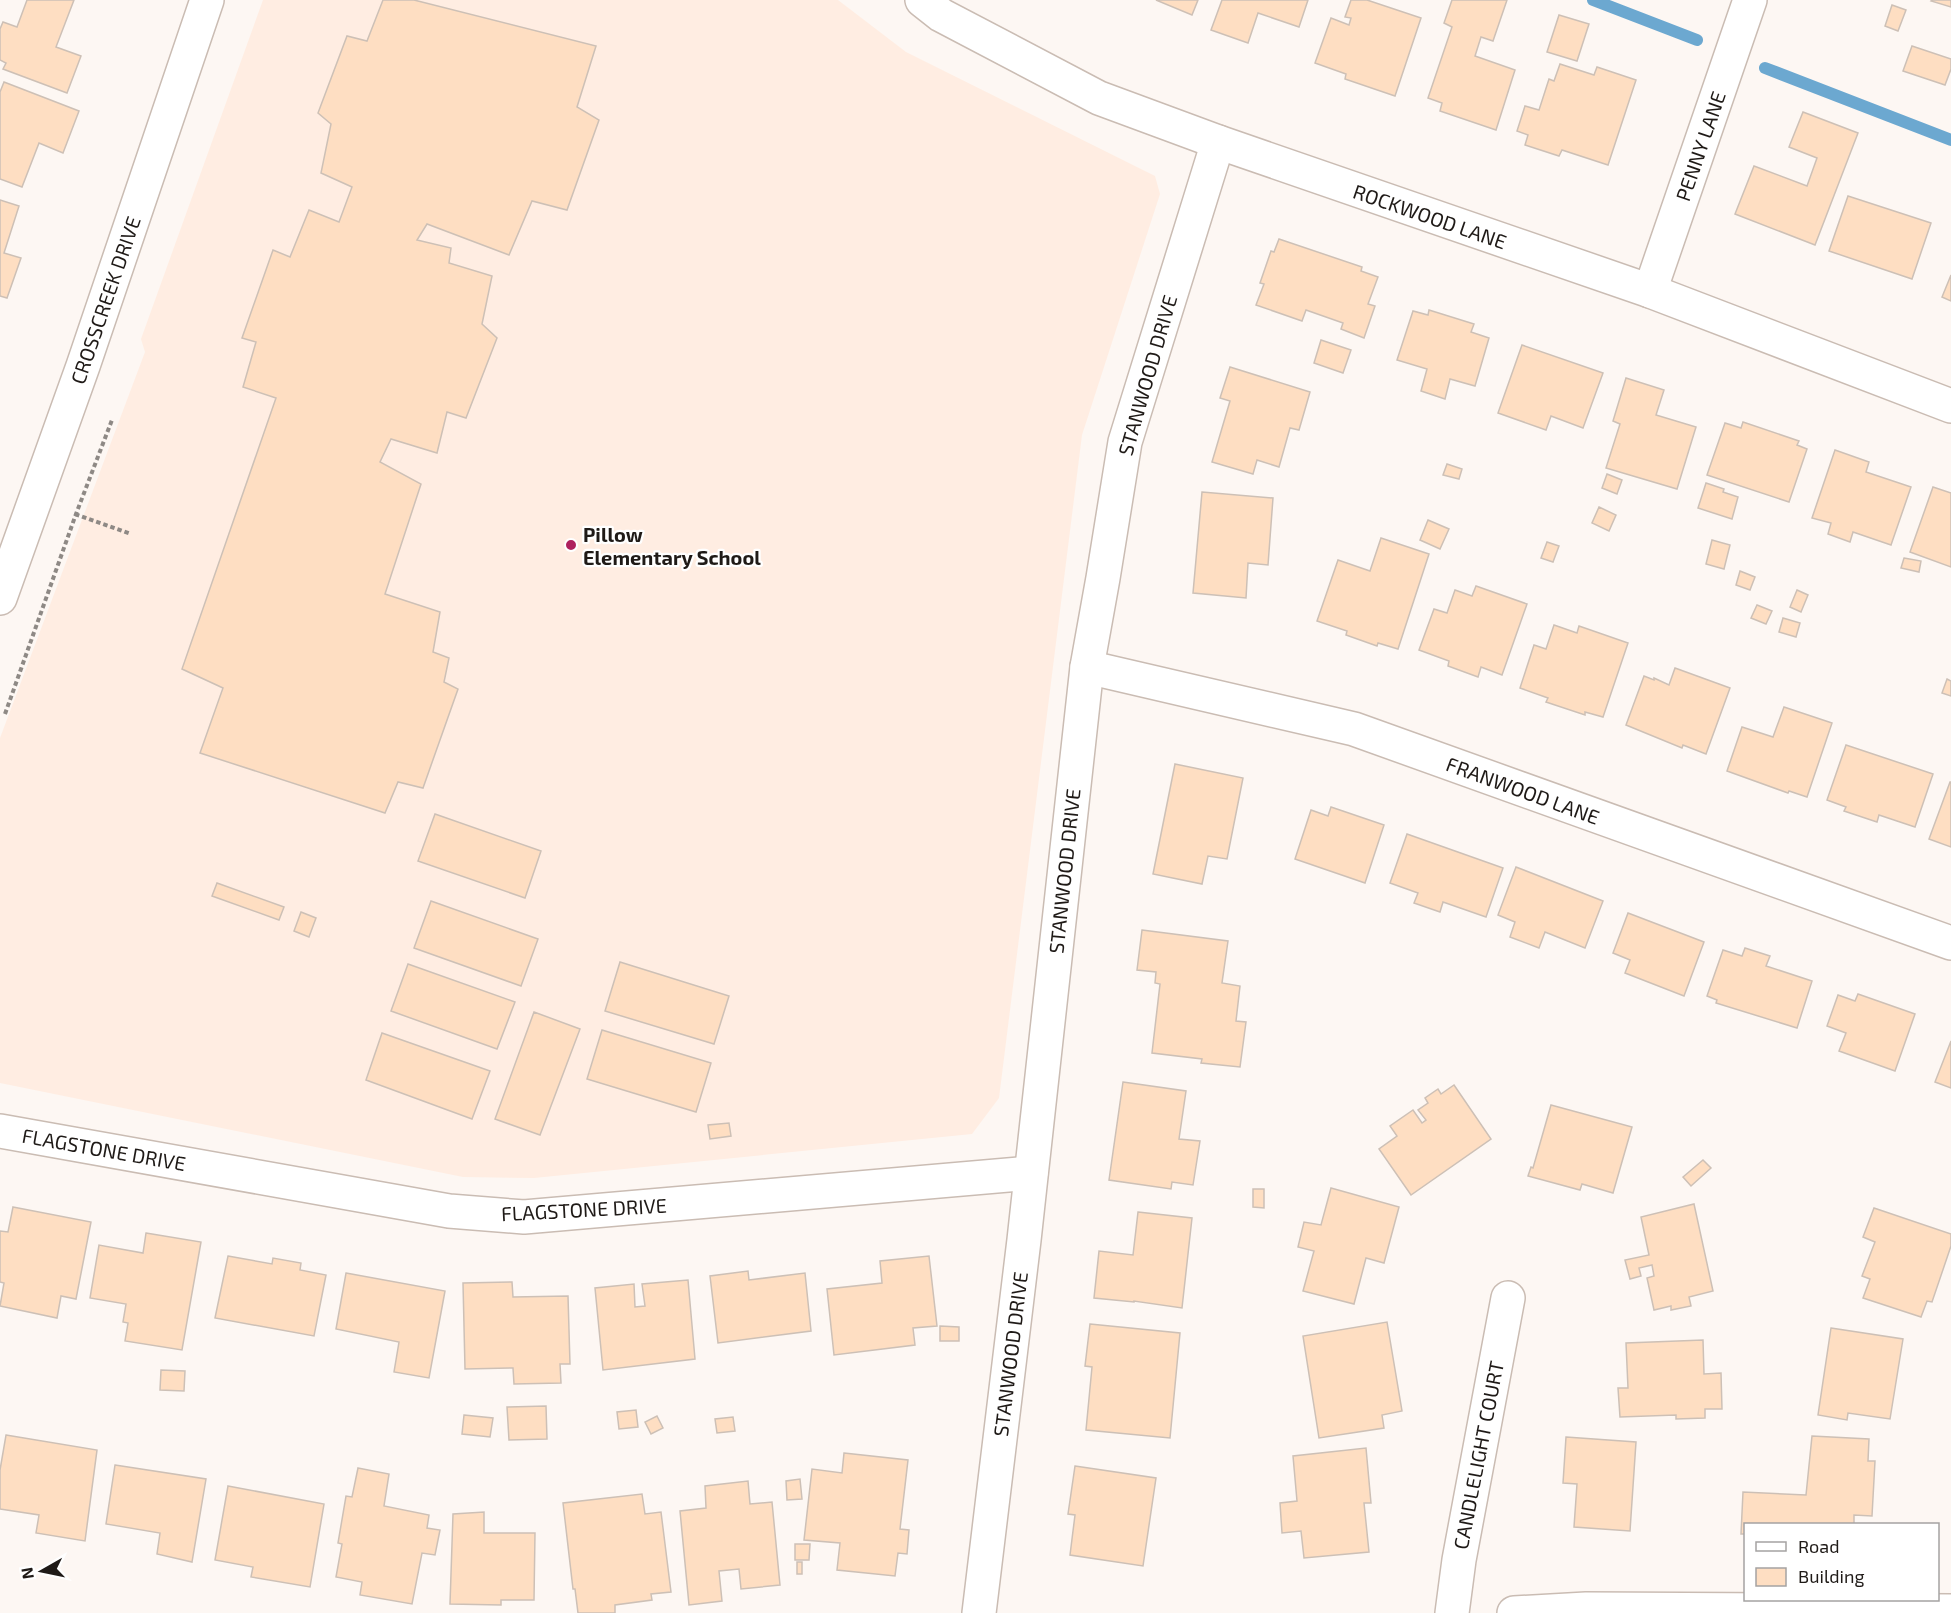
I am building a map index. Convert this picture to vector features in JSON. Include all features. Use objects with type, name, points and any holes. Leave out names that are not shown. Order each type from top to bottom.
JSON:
[{"type":"street","name":"CROSSCREEK DRIVE","points":[[0,598],[83,366],[207,0]]},
{"type":"street","name":"ROCKWOOD LANE","points":[[921,0],[941,15],[1099,98],[1218,142],[1650,291],[1951,406]]},
{"type":"street","name":"PENNY LANE","points":[[1650,291],[1750,0]]},
{"type":"street","name":"STANWOOD DRIVE","points":[[979,1613],[1087,667],[1125,442],[1218,142]]},
{"type":"street","name":"FRANWOOD LANE","points":[[1087,667],[1354,729],[1951,943]]},
{"type":"street","name":"FLAGSTONE DRIVE","points":[[0,1131],[449,1211],[524,1217],[1031,1173]]},
{"type":"street","name":"CANDLELIGHT COURT","points":[[1452,1613],[1459,1560],[1508,1298]]},
{"type":"street","points":[[1514,1613],[1586,1609],[1950,1608]]},
{"type":"path","points":[[5,714],[112,420]]},
{"type":"path","points":[[69,512],[131,534]]},
{"type":"shaded area","name":"Pillow Elementary School","points":[[263,0],[838,0],[906,52],[1155,176],[1160,194],[1082,435],[999,1098],[972,1134],[534,1178],[463,1177],[0,1083],[0,738],[145,352],[141,339]]},
{"type":"building","points":[[27,0],[74,0],[56,47],[81,56],[67,93],[3,69],[6,63],[0,60],[0,29],[3,22],[17,27]]},
{"type":"building","points":[[383,0],[414,0],[596,46],[577,107],[599,120],[567,210],[532,201],[509,255],[427,224],[417,240],[451,248],[449,263],[492,276],[482,324],[497,338],[466,418],[447,412],[437,453],[391,439],[380,462],[421,484],[385,594],[440,612],[433,652],[449,658],[444,682],[458,689],[423,788],[398,782],[385,813],[200,753],[223,688],[182,669],[276,398],[243,387],[256,342],[242,338],[273,250],[290,257],[309,210],[339,222],[352,187],[321,173],[331,124],[318,113],[347,36],[367,41]]},
{"type":"building","points":[[1156,0],[1198,0],[1192,15]]},
{"type":"building","points":[[1222,0],[1308,0],[1299,27],[1258,13],[1248,43],[1211,30]]},
{"type":"building","points":[[1351,0],[1367,0],[1421,18],[1395,96],[1345,79],[1346,74],[1315,63],[1331,18],[1349,25],[1351,18],[1345,17]]},
{"type":"building","points":[[1452,0],[1507,0],[1493,41],[1481,37],[1475,56],[1515,70],[1496,130],[1440,111],[1442,103],[1428,98],[1452,27],[1444,23]]},
{"type":"building","points":[[1932,0],[1951,0],[1951,7],[1931,1]]},
{"type":"building","points":[[1892,5],[1906,10],[1898,31],[1885,26]]},
{"type":"building","points":[[1559,15],[1589,24],[1577,61],[1547,52]]},
{"type":"building","points":[[1912,46],[1951,59],[1951,69],[1945,85],[1903,71]]},
{"type":"building","points":[[1560,64],[1594,75],[1597,67],[1636,80],[1608,165],[1562,150],[1559,156],[1525,145],[1528,135],[1517,131],[1525,106],[1539,110],[1549,79],[1554,81]]},
{"type":"building","points":[[4,82],[79,111],[63,153],[39,143],[22,187],[0,179],[0,92]]},
{"type":"building","points":[[1803,112],[1858,133],[1815,245],[1735,214],[1754,166],[1807,186],[1817,158],[1789,147]]},
{"type":"building","points":[[1848,196],[1931,223],[1912,279],[1829,251]]},
{"type":"building","points":[[0,200],[19,206],[4,253],[21,258],[7,298],[0,296]]},
{"type":"building","points":[[1279,239],[1362,267],[1361,271],[1378,277],[1368,304],[1375,306],[1364,338],[1341,329],[1343,323],[1306,310],[1302,321],[1256,305],[1264,284],[1260,283],[1271,251],[1274,252]]},
{"type":"building","points":[[1951,275],[1951,301],[1942,297]]},
{"type":"building","points":[[1429,310],[1474,324],[1471,332],[1489,338],[1475,386],[1450,379],[1445,399],[1421,391],[1427,369],[1397,360],[1413,311],[1428,315]]},
{"type":"building","points":[[1321,340],[1351,350],[1343,373],[1314,363]]},
{"type":"building","points":[[1522,345],[1603,373],[1583,428],[1551,416],[1546,430],[1498,413]]},
{"type":"building","points":[[1230,367],[1310,392],[1299,430],[1290,428],[1279,467],[1257,460],[1253,474],[1212,462],[1230,401],[1220,398]]},
{"type":"building","points":[[1626,378],[1664,390],[1656,415],[1696,427],[1677,489],[1606,468],[1620,424],[1613,421]]},
{"type":"building","points":[[1743,422],[1799,441],[1797,445],[1807,449],[1789,502],[1707,475],[1725,423],[1741,428]]},
{"type":"building","points":[[1835,450],[1869,462],[1866,472],[1911,487],[1891,545],[1853,532],[1850,542],[1828,534],[1831,523],[1812,518]]},
{"type":"building","points":[[1447,464],[1462,469],[1459,479],[1443,475]]},
{"type":"building","points":[[1607,474],[1622,480],[1617,494],[1602,488]]},
{"type":"building","points":[[1706,483],[1738,497],[1732,519],[1698,508]]},
{"type":"building","points":[[1933,487],[1951,493],[1951,567],[1910,552]]},
{"type":"building","points":[[1202,492],[1273,498],[1268,565],[1248,563],[1246,598],[1193,593]]},
{"type":"building","points":[[1599,507],[1616,515],[1609,531],[1592,523]]},
{"type":"building","points":[[1428,520],[1449,529],[1440,549],[1420,540]]},
{"type":"building","points":[[1381,538],[1429,554],[1398,649],[1378,643],[1377,646],[1346,635],[1347,631],[1317,621],[1338,560],[1370,571]]},
{"type":"building","points":[[1712,540],[1730,545],[1724,569],[1706,564]]},
{"type":"building","points":[[1547,542],[1559,546],[1553,562],[1541,558]]},
{"type":"building","points":[[1904,558],[1921,561],[1919,572],[1901,568]]},
{"type":"building","points":[[1740,571],[1755,577],[1750,590],[1736,585]]},
{"type":"building","points":[[1476,586],[1527,604],[1502,675],[1481,667],[1478,677],[1448,666],[1449,661],[1419,650],[1434,609],[1447,613],[1455,590],[1472,596]]},
{"type":"building","points":[[1797,590],[1808,595],[1801,612],[1790,607]]},
{"type":"building","points":[[1757,605],[1772,611],[1766,624],[1751,618]]},
{"type":"building","points":[[1783,618],[1800,623],[1796,637],[1779,632]]},
{"type":"building","points":[[1554,625],[1577,633],[1579,626],[1628,643],[1603,717],[1585,712],[1585,715],[1546,702],[1548,698],[1520,688],[1534,645],[1546,649]]},
{"type":"building","points":[[1675,668],[1730,688],[1706,754],[1683,745],[1682,748],[1626,725],[1644,676],[1669,685]]},
{"type":"building","points":[[1947,679],[1951,681],[1951,696],[1942,693]]},
{"type":"building","points":[[1784,707],[1832,723],[1807,797],[1789,791],[1788,793],[1727,771],[1742,727],[1773,737]]},
{"type":"building","points":[[1846,745],[1933,774],[1915,827],[1879,815],[1877,822],[1844,811],[1846,807],[1827,800]]},
{"type":"building","points":[[1175,764],[1243,778],[1227,859],[1208,856],[1202,884],[1153,874]]},
{"type":"building","points":[[1951,782],[1951,847],[1929,839]]},
{"type":"building","points":[[1331,807],[1384,825],[1365,883],[1295,859],[1311,810],[1328,816]]},
{"type":"building","points":[[435,814],[541,851],[525,898],[418,861]]},
{"type":"building","points":[[1407,834],[1503,868],[1486,917],[1443,902],[1440,912],[1414,903],[1418,893],[1390,883]]},
{"type":"building","points":[[1516,867],[1603,901],[1585,948],[1545,932],[1539,948],[1510,937],[1515,922],[1498,915]]},
{"type":"building","points":[[217,883],[284,907],[279,920],[212,896]]},
{"type":"building","points":[[431,901],[538,939],[521,986],[414,948]]},
{"type":"building","points":[[301,912],[316,918],[309,937],[294,931]]},
{"type":"building","points":[[1628,913],[1704,942],[1684,996],[1625,973],[1630,960],[1613,953]]},
{"type":"building","points":[[1142,930],[1228,941],[1222,983],[1240,986],[1236,1021],[1246,1022],[1240,1067],[1201,1063],[1202,1059],[1152,1053],[1160,984],[1155,983],[1156,972],[1137,970]]},
{"type":"building","points":[[1745,948],[1770,956],[1766,966],[1812,981],[1797,1028],[1716,1003],[1717,1000],[1707,996],[1723,950],[1742,956]]},
{"type":"building","points":[[620,962],[729,996],[714,1044],[605,1011]]},
{"type":"building","points":[[408,964],[515,1002],[497,1049],[391,1011]]},
{"type":"building","points":[[1858,994],[1915,1014],[1895,1071],[1839,1051],[1846,1033],[1827,1026],[1838,995],[1855,1001]]},
{"type":"building","points":[[534,1012],[580,1029],[540,1135],[495,1119]]},
{"type":"building","points":[[602,1030],[711,1063],[696,1112],[587,1079]]},
{"type":"building","points":[[382,1033],[490,1071],[472,1119],[366,1080]]},
{"type":"building","points":[[1951,1041],[1951,1088],[1935,1082]]},
{"type":"building","points":[[1123,1082],[1186,1091],[1179,1139],[1200,1141],[1193,1185],[1172,1182],[1171,1189],[1109,1180]]},
{"type":"building","points":[[1454,1085],[1491,1139],[1411,1195],[1379,1149],[1397,1136],[1390,1126],[1413,1110],[1422,1123],[1426,1120],[1418,1110],[1428,1103],[1425,1098],[1438,1089],[1441,1094]]},
{"type":"building","points":[[1551,1105],[1632,1127],[1613,1193],[1582,1184],[1580,1190],[1528,1176],[1531,1167],[1533,1168]]},
{"type":"building","points":[[729,1123],[731,1136],[710,1139],[708,1125]]},
{"type":"building","points":[[1703,1160],[1711,1168],[1691,1186],[1683,1177]]},
{"type":"building","points":[[1331,1188],[1399,1207],[1384,1263],[1366,1258],[1354,1304],[1303,1291],[1314,1251],[1298,1247],[1304,1222],[1321,1225]]},
{"type":"building","points":[[1253,1189],[1264,1189],[1264,1208],[1253,1207]]},
{"type":"building","points":[[1694,1204],[1713,1291],[1689,1297],[1691,1306],[1671,1310],[1671,1306],[1654,1310],[1647,1278],[1654,1276],[1652,1265],[1639,1268],[1641,1276],[1630,1279],[1625,1260],[1649,1255],[1641,1217]]},
{"type":"building","points":[[13,1207],[91,1222],[76,1299],[61,1296],[57,1318],[0,1306],[4,1283],[0,1282],[0,1231],[8,1232]]},
{"type":"building","points":[[1874,1208],[1951,1234],[1951,1246],[1932,1302],[1927,1301],[1921,1317],[1863,1298],[1870,1279],[1862,1276],[1875,1242],[1863,1237]]},
{"type":"building","points":[[1138,1212],[1192,1218],[1182,1308],[1094,1298],[1099,1251],[1133,1255]]},
{"type":"building","points":[[146,1233],[201,1242],[182,1350],[125,1341],[128,1323],[123,1322],[126,1304],[90,1298],[99,1245],[143,1253]]},
{"type":"building","points":[[228,1256],[272,1264],[273,1258],[301,1263],[300,1270],[326,1275],[314,1336],[215,1318]]},
{"type":"building","points":[[929,1256],[937,1326],[913,1328],[915,1345],[834,1355],[827,1289],[882,1283],[880,1261]]},
{"type":"building","points":[[748,1271],[749,1280],[805,1273],[811,1331],[718,1343],[710,1276]]},
{"type":"building","points":[[346,1273],[445,1291],[429,1378],[394,1372],[399,1342],[336,1329]]},
{"type":"building","points":[[688,1280],[695,1359],[603,1370],[595,1288],[634,1284],[635,1307],[645,1306],[642,1284]]},
{"type":"building","points":[[512,1282],[513,1297],[568,1296],[570,1364],[560,1364],[561,1383],[514,1384],[513,1368],[465,1369],[463,1283]]},
{"type":"building","points":[[1387,1322],[1402,1411],[1382,1415],[1384,1428],[1319,1438],[1303,1336]]},
{"type":"building","points":[[1090,1324],[1180,1333],[1170,1438],[1086,1430],[1092,1367],[1085,1366]]},
{"type":"building","points":[[940,1326],[959,1327],[959,1341],[940,1341]]},
{"type":"building","points":[[1831,1328],[1903,1339],[1890,1419],[1848,1413],[1847,1420],[1818,1415]]},
{"type":"building","points":[[1703,1340],[1704,1374],[1721,1373],[1722,1409],[1705,1409],[1705,1418],[1676,1419],[1676,1415],[1620,1417],[1618,1388],[1628,1388],[1626,1343]]},
{"type":"building","points":[[161,1370],[185,1371],[184,1391],[160,1390]]},
{"type":"building","points":[[546,1406],[547,1439],[509,1440],[507,1407]]},
{"type":"building","points":[[636,1410],[638,1427],[619,1429],[617,1412]]},
{"type":"building","points":[[464,1415],[493,1418],[490,1437],[462,1434]]},
{"type":"building","points":[[657,1416],[663,1428],[651,1434],[645,1422]]},
{"type":"building","points":[[733,1417],[735,1431],[717,1433],[715,1419]]},
{"type":"building","points":[[6,1435],[97,1450],[85,1541],[36,1533],[39,1515],[0,1509],[0,1470]]},
{"type":"building","points":[[1812,1436],[1869,1439],[1868,1461],[1875,1461],[1872,1516],[1854,1515],[1854,1523],[1744,1523],[1744,1534],[1741,1534],[1743,1492],[1806,1495]]},
{"type":"building","points":[[1566,1437],[1636,1442],[1630,1531],[1574,1527],[1577,1484],[1563,1483]]},
{"type":"building","points":[[1366,1448],[1371,1503],[1364,1503],[1369,1552],[1304,1558],[1301,1531],[1282,1533],[1280,1503],[1297,1501],[1293,1456]]},
{"type":"building","points":[[844,1453],[908,1460],[900,1529],[909,1530],[907,1554],[898,1553],[895,1576],[837,1570],[840,1543],[804,1540],[812,1469],[842,1473]]},
{"type":"building","points":[[115,1465],[206,1479],[192,1562],[157,1554],[160,1533],[106,1524]]},
{"type":"building","points":[[1075,1466],[1156,1478],[1143,1566],[1070,1555],[1075,1515],[1068,1514]]},
{"type":"building","points":[[358,1468],[389,1474],[384,1506],[429,1515],[427,1528],[440,1530],[435,1555],[422,1553],[412,1604],[360,1595],[362,1582],[336,1577],[342,1544],[338,1543],[346,1496],[352,1497]]},
{"type":"building","points":[[800,1479],[802,1499],[787,1500],[786,1481]]},
{"type":"building","points":[[748,1481],[750,1504],[772,1502],[780,1585],[741,1589],[739,1569],[719,1571],[722,1601],[689,1605],[680,1511],[706,1508],[705,1486]]},
{"type":"building","points":[[228,1486],[324,1504],[310,1587],[251,1577],[253,1567],[215,1560]]},
{"type":"building","points":[[642,1494],[645,1514],[661,1512],[671,1592],[651,1594],[652,1600],[615,1605],[615,1613],[578,1613],[563,1503]]},
{"type":"building","points":[[484,1512],[484,1533],[535,1533],[534,1600],[501,1600],[501,1605],[450,1604],[453,1514]]},
{"type":"building","points":[[795,1544],[810,1544],[809,1560],[795,1560]]},
{"type":"building","points":[[797,1562],[802,1562],[802,1574],[797,1574]]},
{"type":"waterway","points":[[1593,0],[1697,40]]},
{"type":"waterway","points":[[1765,68],[1951,140]]},
{"type":"place","name":"Pillow Elementary School","points":[[571,545]]}]
